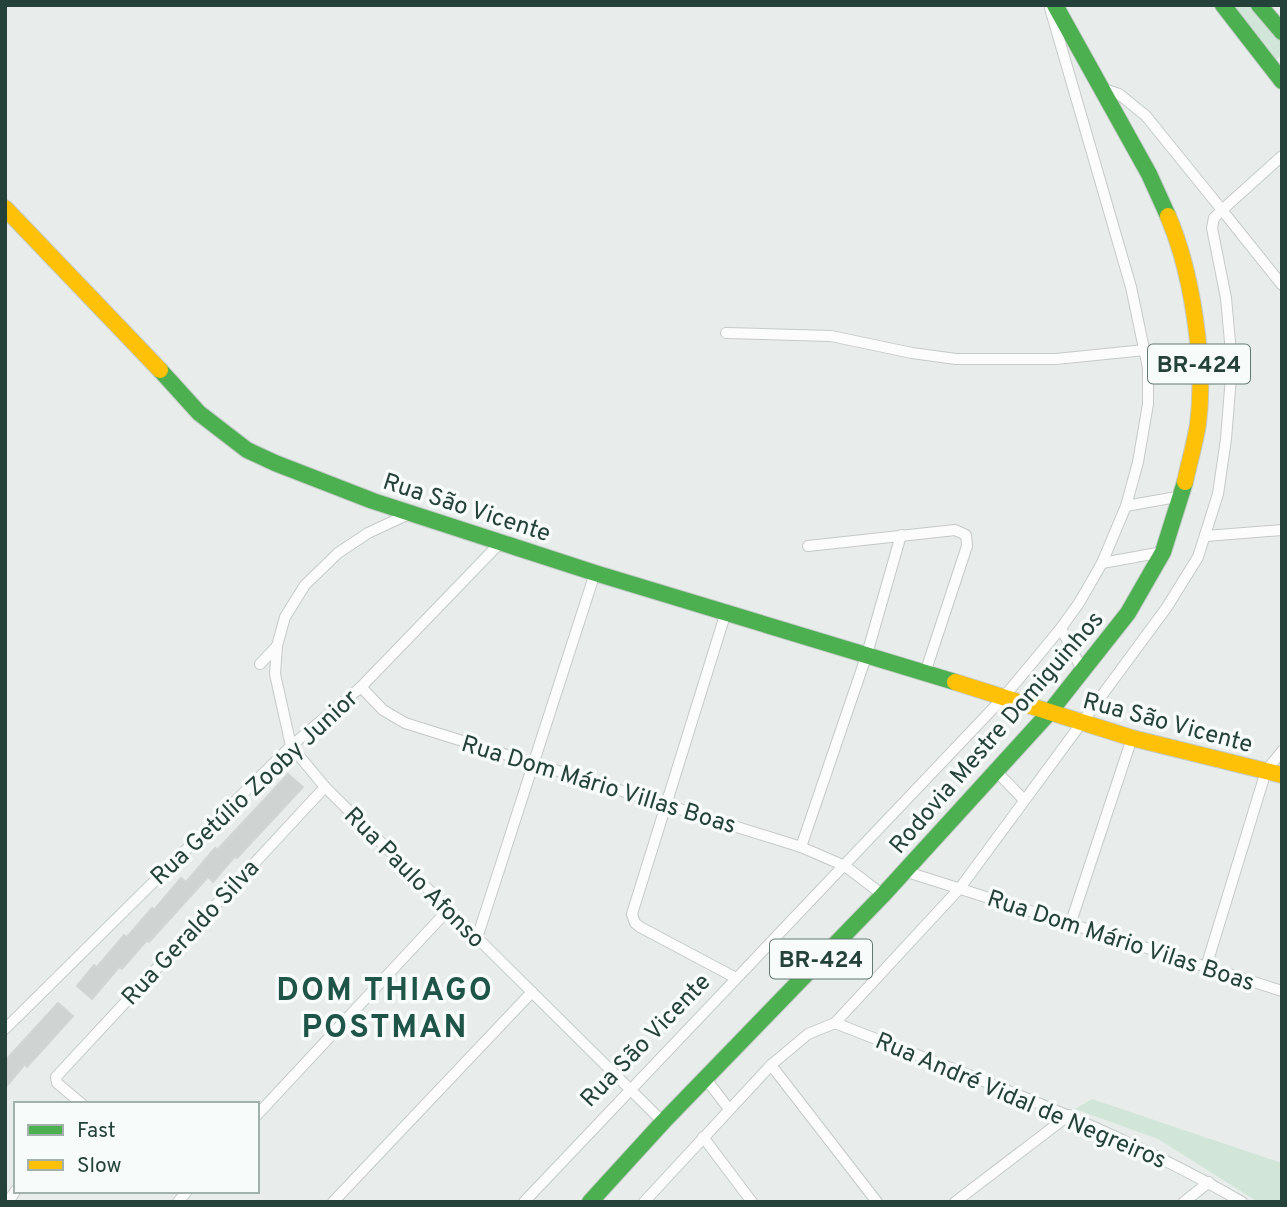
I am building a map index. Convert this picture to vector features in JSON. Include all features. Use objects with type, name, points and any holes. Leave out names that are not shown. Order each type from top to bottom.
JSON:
[{"type":"main road","name":"Rodovia Mestre Domiguinhos","points":[[590,1202],[663,1122],[883,895],[1049,713],[1128,613],[1163,552],[1182,496],[1198,422],[1196,316],[1184,264],[1170,221],[1149,174],[1055,5]]},
{"type":"main road","points":[[1223,5],[1276,62],[1282,81]]},
{"type":"main road","points":[[1259,5],[1282,32]]},
{"type":"main road","name":"Rua São Vicente","points":[[5,208],[114,320],[199,413],[247,450],[275,463],[411,513],[595,573],[867,654],[1132,738],[1274,773]]},
{"type":"street","points":[[1003,698],[1061,628],[1102,563],[1126,506],[1138,463],[1148,404],[1148,368],[1131,287],[1049,5]]},
{"type":"street","points":[[1101,88],[1119,94],[1146,116],[1282,285]]},
{"type":"street","points":[[645,1202],[771,1065],[808,1034],[835,1023],[960,888],[1167,607],[1198,557],[1218,494],[1232,364],[1226,298],[1212,228],[1214,218],[1282,156]]},
{"type":"street","points":[[726,333],[831,335],[912,353],[956,359],[1056,359],[1145,350]]},
{"type":"street","points":[[1126,506],[1182,496]]},
{"type":"street","points":[[291,746],[275,674],[277,646],[285,617],[305,585],[338,553],[368,533],[411,513]]},
{"type":"street","points":[[808,546],[954,530],[962,532],[968,541],[925,673]]},
{"type":"street","points":[[1206,536],[1282,530]]},
{"type":"street","points":[[801,848],[867,654],[901,535]]},
{"type":"street","name":"Rua Getúlio Zooby Junior","points":[[5,1029],[291,746],[361,687],[499,543]]},
{"type":"street","points":[[1102,563],[1163,552]]},
{"type":"street","points":[[477,938],[595,573]]},
{"type":"street","points":[[726,612],[632,914],[640,927],[736,978]]},
{"type":"street","points":[[1061,628],[1083,671]]},
{"type":"street","points":[[260,664],[277,646]]},
{"type":"street","name":"Rua Dom Mário Villas Boas","points":[[361,687],[383,710],[405,723],[801,848],[845,866],[883,895]]},
{"type":"street","name":"Rua São Vicente","points":[[524,1202],[1003,698]]},
{"type":"street","points":[[1070,925],[1132,738]]},
{"type":"street","name":"Rua Paulo Afonso","points":[[291,746],[325,787],[663,1122]]},
{"type":"street","points":[[1206,967],[1282,751]]},
{"type":"street","points":[[996,771],[1024,800]]},
{"type":"street","name":"Rua Geraldo Silva","points":[[75,1102],[57,1083],[56,1077],[325,787]]},
{"type":"street","name":"Rua Dom Mário Vilas Boas","points":[[904,872],[1282,991]]},
{"type":"street","points":[[259,1113],[448,910]]},
{"type":"street","points":[[333,1202],[532,992]]},
{"type":"street","name":"Rua André Vidal de Negreiros","points":[[835,1023],[1069,1115],[1153,1153],[1242,1202]]},
{"type":"street","points":[[771,1065],[877,1202]]},
{"type":"street","points":[[706,1079],[729,1109]]},
{"type":"street","points":[[955,1202],[1069,1115]]},
{"type":"street","points":[[703,1137],[752,1202]]},
{"type":"street","points":[[1184,1202],[1209,1182]]},
{"type":"green space","points":[[1225,5],[1254,5],[1282,38],[1282,55],[1271,64]]},
{"type":"green space","points":[[1092,1099],[1282,1163],[1282,1202],[1258,1202],[1158,1139],[1075,1109]]},
{"type":"building","points":[[288,774],[303,787],[237,858],[235,856],[213,882],[208,877],[149,942],[147,940],[122,969],[119,967],[92,999],[77,986],[124,935],[127,937],[152,908],[154,910],[181,878],[186,882],[215,848],[217,850]]},
{"type":"building","points":[[58,1003],[73,1016],[5,1088],[5,1061]]},
{"type":"traffic: fast","points":[[1055,5],[1149,174],[1168,216]]},
{"type":"traffic: fast","points":[[1223,5],[1282,81]]},
{"type":"traffic: fast","points":[[1259,5],[1282,32]]},
{"type":"traffic: fast","points":[[160,370],[199,413],[247,450],[275,463],[373,501],[595,573],[955,682]]},
{"type":"traffic: fast","points":[[590,1202],[663,1122],[883,895],[1049,713],[1128,613],[1163,552],[1185,482]]},
{"type":"traffic: slow","points":[[5,208],[160,370]]},
{"type":"traffic: slow","points":[[1168,216],[1190,290],[1200,374],[1198,424],[1185,482]]},
{"type":"traffic: slow","points":[[955,682],[1132,738],[1282,775]]},
{"type":"district","name":"DOM THIAGO POSTMAN","points":[[385,1008]]}]
